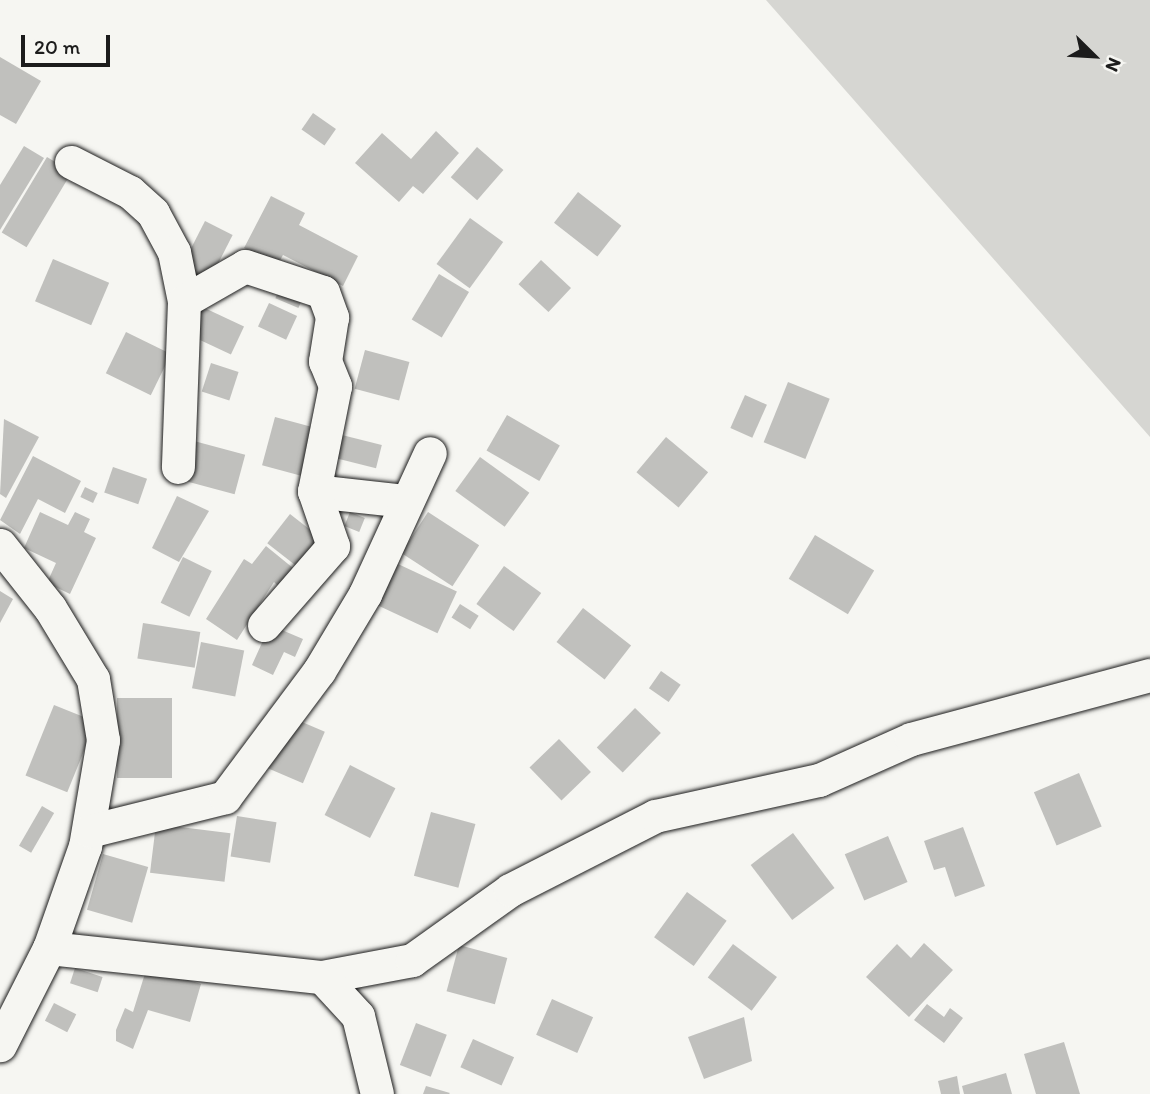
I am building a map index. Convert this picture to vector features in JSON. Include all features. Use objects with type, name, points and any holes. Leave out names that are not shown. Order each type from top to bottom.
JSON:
[{"type":"street","points":[[71,162],[131,192],[153,213],[174,252],[184,302],[178,467]]},
{"type":"street","points":[[184,302],[245,266],[323,292],[332,317],[325,361],[335,386],[314,491],[333,546],[378,564]]},
{"type":"street","points":[[89,831],[225,797],[319,671],[378,564],[430,453]]},
{"type":"street","points":[[314,491],[406,501]]},
{"type":"street","points":[[0,545],[93,678],[103,740],[89,831],[48,948],[0,1045]]},
{"type":"street","points":[[264,625],[333,546]]},
{"type":"street","points":[[48,948],[322,977],[412,960],[510,890],[655,816],[819,780],[911,739],[1150,674]]},
{"type":"street","points":[[322,977],[358,1016],[377,1094]]},
{"type":"shaded area","points":[[766,0],[1150,0],[1150,437]]},
{"type":"building","points":[[0,57],[41,81],[16,124],[0,115]]},
{"type":"building","points":[[313,113],[336,129],[324,145],[302,129]]},
{"type":"building","points":[[436,131],[459,153],[423,194],[413,186],[399,202],[355,163],[382,133],[411,159]]},
{"type":"building","points":[[24,146],[44,158],[0,230],[0,185]]},
{"type":"building","points":[[477,147],[503,170],[477,200],[451,177]]},
{"type":"building","points":[[47,157],[72,172],[27,247],[2,232]]},
{"type":"building","points":[[578,192],[621,226],[597,257],[554,223]]},
{"type":"building","points":[[271,196],[305,213],[299,225],[358,256],[343,286],[283,255],[277,266],[244,248]]},
{"type":"building","points":[[470,218],[503,242],[470,288],[436,264]]},
{"type":"building","points":[[205,221],[233,235],[209,281],[181,267]]},
{"type":"building","points":[[53,259],[109,283],[91,325],[35,301]]},
{"type":"building","points":[[541,260],[571,288],[548,312],[518,284]]},
{"type":"building","points":[[439,274],[469,292],[442,337],[412,319]]},
{"type":"building","points":[[284,278],[307,288],[298,308],[275,298]]},
{"type":"building","points":[[269,303],[297,316],[286,340],[258,327]]},
{"type":"building","points":[[196,304],[244,326],[231,354],[183,332]]},
{"type":"building","points":[[126,332],[171,354],[151,395],[106,373]]},
{"type":"building","points":[[365,350],[409,362],[399,401],[355,389]]},
{"type":"building","points":[[211,363],[239,372],[229,400],[202,392]]},
{"type":"building","points":[[788,382],[830,399],[805,459],[764,442]]},
{"type":"building","points":[[745,395],[767,405],[752,438],[730,428]]},
{"type":"building","points":[[507,415],[560,446],[539,481],[486,451]]},
{"type":"building","points":[[275,417],[323,430],[310,478],[262,465]]},
{"type":"building","points":[[4,419],[39,437],[6,498],[0,494]]},
{"type":"building","points":[[342,435],[382,445],[376,468],[336,458]]},
{"type":"building","points":[[666,437],[708,472],[679,508],[636,472]]},
{"type":"building","points":[[194,441],[245,455],[235,494],[183,481]]},
{"type":"building","points":[[33,456],[81,481],[65,513],[38,499],[20,534],[0,520]]},
{"type":"building","points":[[480,457],[529,493],[505,527],[455,491]]},
{"type":"building","points":[[113,467],[147,479],[138,504],[104,493]]},
{"type":"building","points":[[85,487],[98,493],[93,503],[80,497]]},
{"type":"building","points":[[177,496],[209,511],[179,562],[152,548]]},
{"type":"building","points":[[40,512],[68,525],[75,512],[90,519],[84,532],[96,538],[70,594],[47,583],[56,563],[24,548]]},
{"type":"building","points":[[350,512],[365,518],[359,532],[344,526]]},
{"type":"building","points":[[428,512],[479,545],[452,586],[401,553]]},
{"type":"building","points":[[290,514],[321,538],[298,567],[267,543]]},
{"type":"building","points":[[815,535],[874,571],[848,614],[789,579]]},
{"type":"building","points":[[266,546],[293,568],[278,586],[274,582],[237,640],[206,619],[244,559],[252,564]]},
{"type":"building","points":[[183,557],[212,571],[189,617],[161,603]]},
{"type":"building","points":[[398,564],[457,591],[437,633],[379,606]]},
{"type":"building","points":[[504,566],[541,593],[514,631],[476,604]]},
{"type":"building","points":[[0,591],[13,599],[0,623]]},
{"type":"building","points":[[460,604],[479,616],[470,629],[452,618]]},
{"type":"building","points":[[583,608],[631,646],[605,679],[557,642]]},
{"type":"building","points":[[143,623],[200,632],[195,668],[137,659]]},
{"type":"building","points":[[270,625],[303,639],[295,657],[284,652],[273,675],[252,665]]},
{"type":"building","points":[[201,642],[244,650],[235,697],[192,688]]},
{"type":"building","points":[[661,671],[681,685],[669,702],[649,688]]},
{"type":"building","points":[[117,698],[172,698],[172,778],[117,778]]},
{"type":"building","points":[[54,705],[96,722],[67,792],[26,775]]},
{"type":"building","points":[[635,708],[661,733],[623,773],[597,748]]},
{"type":"building","points":[[288,716],[325,732],[303,783],[266,768]]},
{"type":"building","points":[[559,739],[591,772],[561,801],[530,767]]},
{"type":"building","points":[[350,765],[395,788],[370,838],[325,815]]},
{"type":"building","points":[[1079,773],[1102,826],[1057,846],[1034,792]]},
{"type":"building","points":[[42,806],[54,813],[31,853],[19,846]]},
{"type":"building","points":[[431,812],[475,824],[458,888],[414,876]]},
{"type":"building","points":[[237,816],[277,822],[270,863],[231,856]]},
{"type":"building","points":[[156,824],[230,833],[224,882],[150,873]]},
{"type":"building","points":[[963,827],[985,886],[955,897],[945,867],[934,870],[924,841]]},
{"type":"building","points":[[793,833],[835,888],[792,920],[751,865]]},
{"type":"building","points":[[888,836],[908,882],[864,900],[845,854]]},
{"type":"building","points":[[103,854],[148,867],[132,923],[87,910]]},
{"type":"building","points":[[687,892],[727,921],[694,966],[654,937]]},
{"type":"building","points":[[924,943],[953,970],[909,1017],[866,977],[897,944],[911,958]]},
{"type":"building","points":[[733,944],[777,977],[752,1011],[708,978]]},
{"type":"building","points":[[459,945],[507,958],[495,1004],[447,991]]},
{"type":"building","points":[[147,967],[201,984],[190,1022],[148,1010],[133,1049],[116,1041],[116,1030],[125,1008],[133,1012]]},
{"type":"building","points":[[75,968],[103,977],[98,992],[70,983]]},
{"type":"building","points":[[552,999],[593,1017],[577,1053],[536,1035]]},
{"type":"building","points":[[54,1003],[76,1014],[67,1032],[45,1021]]},
{"type":"building","points":[[927,1004],[944,1017],[950,1008],[963,1018],[944,1043],[914,1020]]},
{"type":"building","points":[[744,1017],[752,1061],[704,1079],[688,1037]]},
{"type":"building","points":[[416,1023],[447,1035],[431,1077],[400,1065]]},
{"type":"building","points":[[473,1039],[514,1057],[502,1086],[460,1067]]},
{"type":"building","points":[[1064,1042],[1080,1094],[1036,1094],[1024,1054]]},
{"type":"building","points":[[1006,1073],[1012,1094],[964,1094],[962,1086]]},
{"type":"building","points":[[957,1076],[960,1094],[941,1094],[938,1081]]},
{"type":"building","points":[[426,1086],[450,1093],[423,1094]]}]
